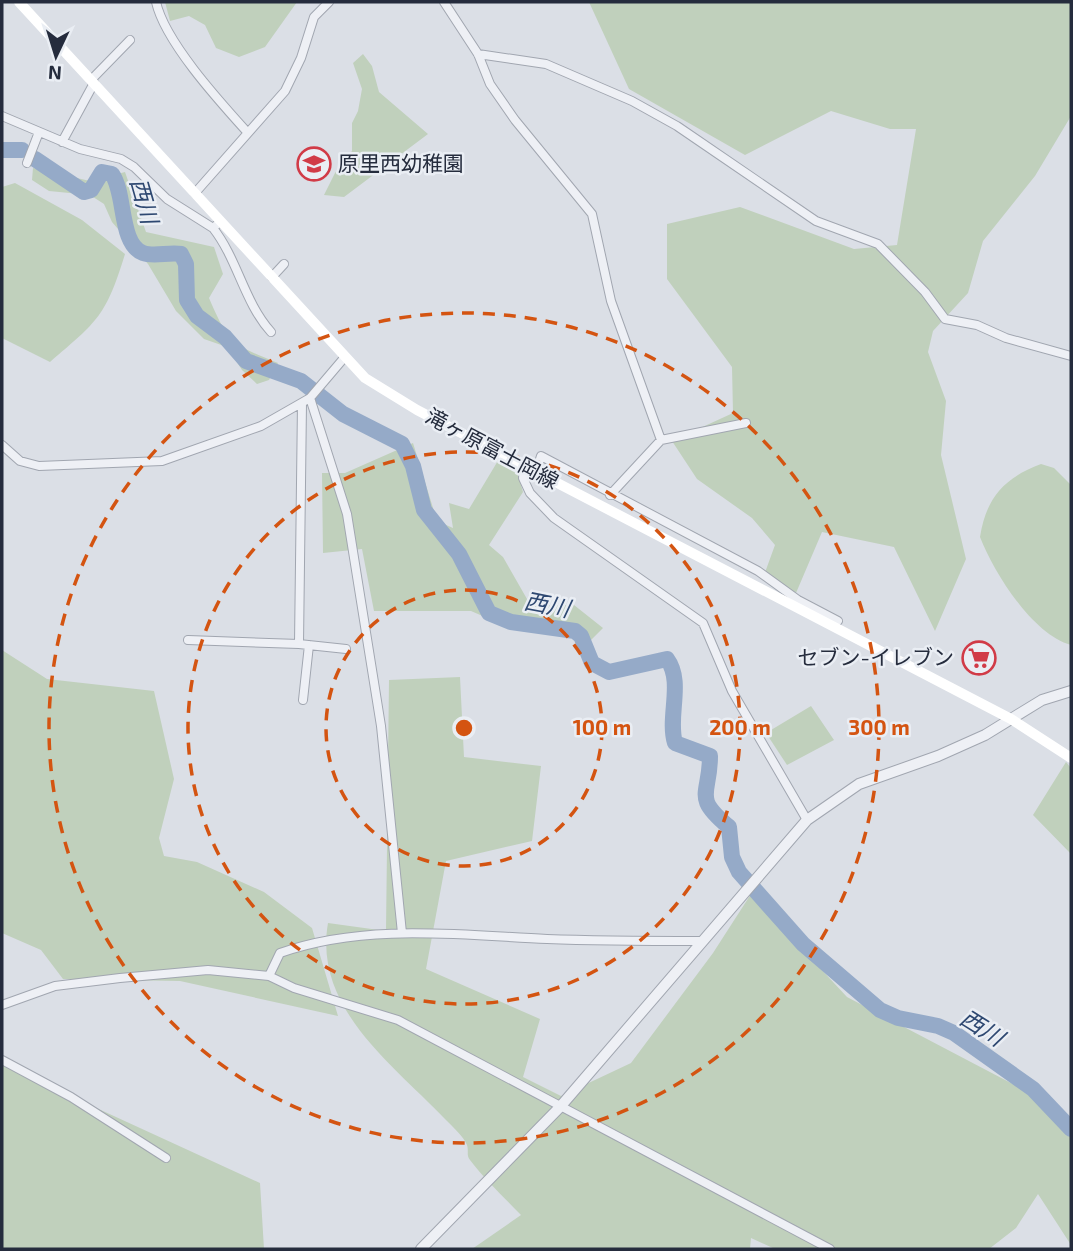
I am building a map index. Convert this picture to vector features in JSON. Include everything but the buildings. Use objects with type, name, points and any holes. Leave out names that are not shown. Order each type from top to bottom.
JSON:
[{"type":"main road","name":"滝ヶ原富士岡線","points":[[19,2],[195,193],[217,225],[272,276],[344,358],[387,394],[1011,719],[1071,758]]},
{"type":"street","points":[[156,2],[158,12],[211,93],[248,133]]},
{"type":"street","points":[[195,193],[285,91],[301,58],[314,17],[329,2]]},
{"type":"street","points":[[444,2],[478,54],[490,84],[515,120],[592,214],[611,301],[661,440]]},
{"type":"street","points":[[62,142],[92,82],[130,40]]},
{"type":"street","points":[[478,54],[546,64],[632,101],[708,145],[816,221],[878,244],[909,274],[945,319],[977,325],[1006,338],[1071,356]]},
{"type":"street","points":[[2,116],[62,142],[105,153],[134,167],[167,199],[217,225],[230,249],[257,316],[271,332]]},
{"type":"street","points":[[27,163],[39,132]]},
{"type":"street","points":[[272,276],[284,264]]},
{"type":"street","points":[[2,445],[20,461],[39,466],[162,461],[261,426],[306,401],[344,358]]},
{"type":"street","points":[[299,643],[306,401]]},
{"type":"street","points":[[306,401],[347,514],[381,726],[402,933]]},
{"type":"street","points":[[610,495],[661,440],[746,423]]},
{"type":"street","points":[[536,472],[541,456],[610,495],[758,571],[798,600],[838,621]]},
{"type":"street","points":[[524,466],[523,478],[530,493],[554,518],[703,623],[732,691],[807,820]]},
{"type":"street","points":[[188,640],[299,643],[346,649]]},
{"type":"street","points":[[303,700],[309,645]]},
{"type":"street","points":[[421,1249],[560,1107],[807,820],[859,784],[938,756],[985,735],[1042,700],[1071,691]]},
{"type":"street","points":[[268,975],[280,953],[302,946],[402,933],[590,941],[703,941]]},
{"type":"street","points":[[2,1005],[55,986],[120,978],[208,970],[268,975],[294,988],[398,1020],[830,1249]]},
{"type":"street","points":[[2,1060],[71,1097],[166,1158]]},
{"type":"green space","points":[[165,2],[297,2],[265,47],[239,57],[216,48],[205,25],[189,16],[170,21]]},
{"type":"green space","points":[[589,2],[1071,2],[1071,116],[1035,176],[983,241],[968,293],[933,331],[928,352],[946,401],[941,455],[966,559],[935,631],[894,547],[822,532],[796,593],[763,578],[775,545],[752,518],[697,479],[672,441],[733,413],[732,367],[667,279],[667,224],[740,207],[854,249],[897,245],[916,129],[890,129],[831,111],[745,155],[629,89]]},
{"type":"green space","points":[[363,54],[372,66],[379,92],[428,134],[344,197],[324,195],[335,173],[352,151],[352,123],[358,111],[362,89],[353,63]]},
{"type":"green space","points":[[33,168],[90,181],[125,172],[146,232],[214,247],[223,274],[209,298],[233,341],[278,363],[269,380],[257,384],[242,370],[227,347],[204,339],[176,311],[148,264],[112,222],[104,204],[90,195],[49,191],[32,180]]},
{"type":"green space","points":[[15,183],[82,220],[125,254],[106,305],[90,326],[50,362],[2,338],[2,187]]},
{"type":"green space","points":[[413,443],[437,521],[453,528],[449,503],[469,509],[499,459],[517,471],[523,492],[489,545],[503,557],[527,599],[547,605],[574,605],[603,628],[589,642],[566,631],[508,627],[471,611],[374,611],[362,549],[323,553],[322,473],[345,473]]},
{"type":"green space","points":[[1041,464],[1054,468],[1071,485],[1071,645],[1043,629],[1016,601],[986,552],[980,537],[987,512],[998,492],[1016,476]]},
{"type":"green space","points":[[2,650],[47,679],[154,691],[174,779],[159,838],[164,856],[197,862],[264,892],[312,928],[338,1016],[180,981],[63,979],[41,950],[2,933]]},
{"type":"green space","points":[[460,677],[464,757],[541,766],[532,841],[446,861],[426,969],[540,1019],[523,1077],[561,1096],[631,1063],[713,953],[751,894],[847,997],[1045,1101],[1071,1126],[1071,1245],[1038,1194],[1016,1228],[989,1249],[775,1249],[751,1238],[750,1249],[472,1249],[521,1215],[470,1160],[467,1145],[461,1135],[362,1034],[345,1009],[333,982],[327,954],[328,923],[386,931],[389,680]]},
{"type":"green space","points":[[811,706],[834,740],[787,765],[766,733]]},
{"type":"green space","points":[[1066,762],[1071,768],[1071,854],[1033,815]]},
{"type":"green space","points":[[2,1056],[55,1089],[260,1183],[264,1249],[2,1249]]},
{"type":"waterway","name":"西川","points":[[2,150],[22,150]]},
{"type":"waterway","name":"西川","points":[[35,159],[84,192],[91,190],[102,172],[112,174],[130,240],[135,248],[143,253],[181,254],[186,264],[187,300],[197,316],[225,337],[246,361],[301,381],[343,414],[402,444],[413,466],[424,510],[459,554],[489,613],[511,622],[575,631],[581,636],[592,663],[609,672],[667,659],[674,678],[675,743],[710,756],[707,801],[710,808],[729,827],[732,857],[739,872],[803,944],[880,1010],[898,1018],[938,1026],[954,1033],[1033,1089],[1071,1129]]},
{"type":"place","name":"原里西幼稚園","points":[[314,164]]},
{"type":"place","name":"セブン-イレブン","points":[[979,658]]}]
